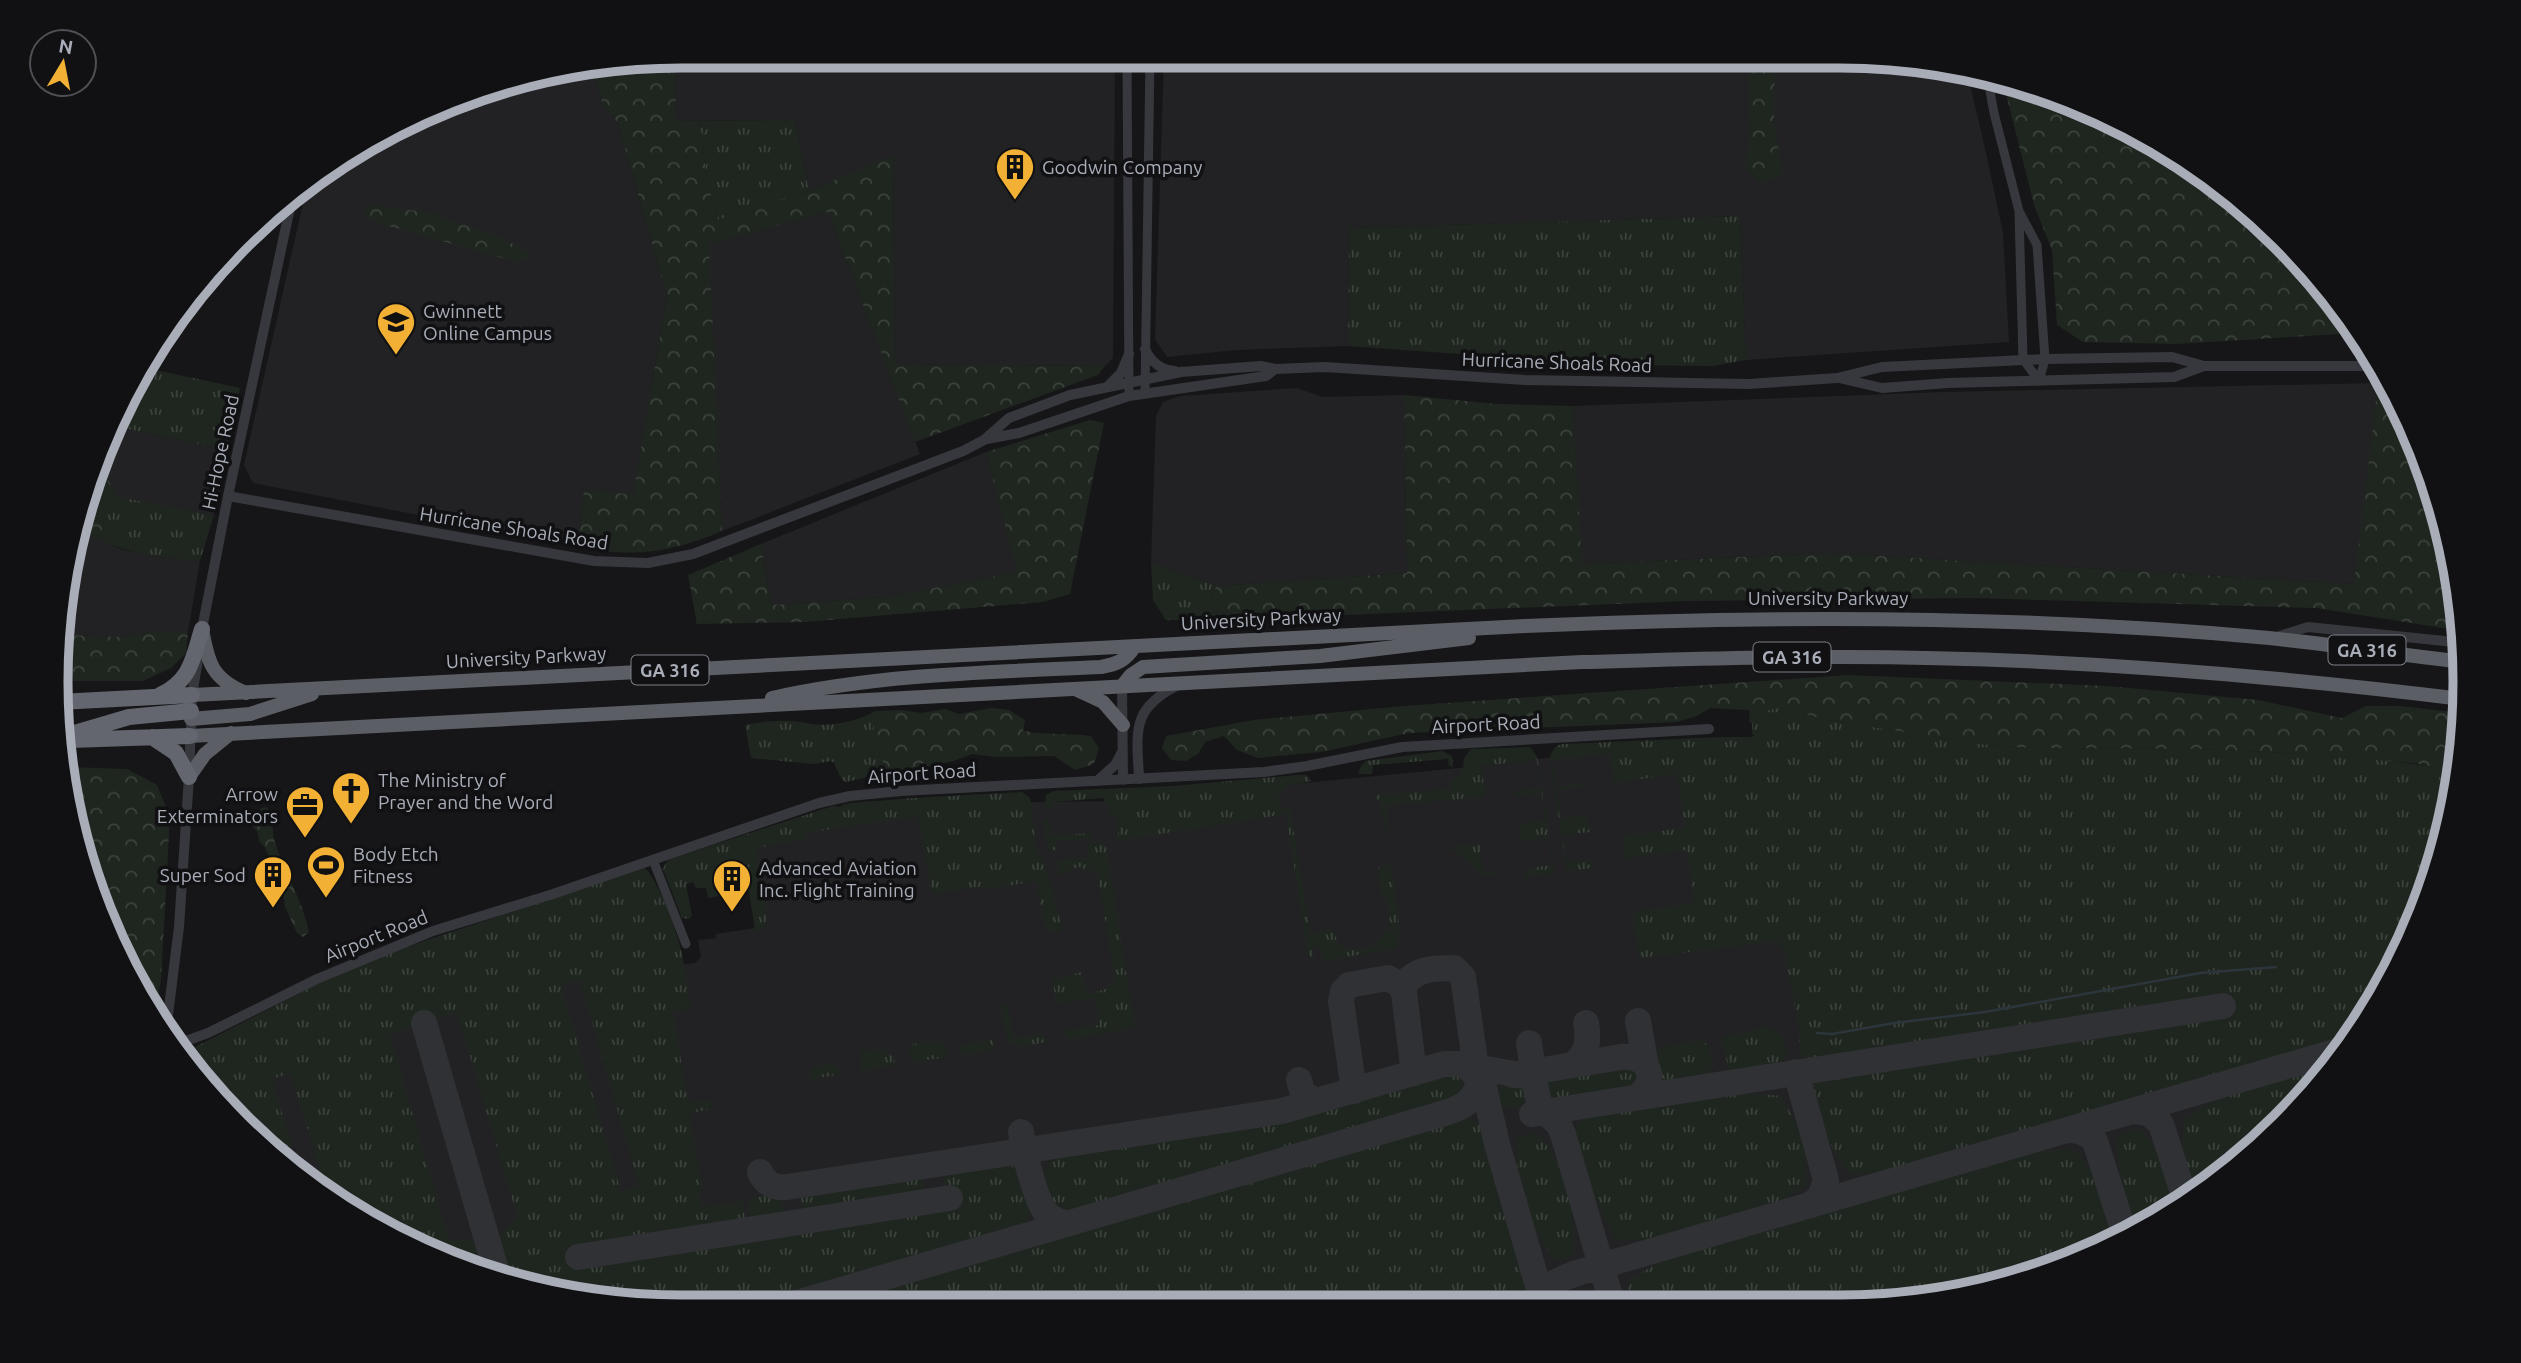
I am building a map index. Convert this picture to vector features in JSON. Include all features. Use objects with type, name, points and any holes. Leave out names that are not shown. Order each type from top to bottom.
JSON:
[{"type":"highway","name":"University Parkway","points":[[71,739],[152,737],[191,715],[247,693],[1525,626],[1707,619],[1918,619],[2102,626],[2270,638],[2452,661]]},
{"type":"highway","points":[[1122,686],[1131,675],[1143,667],[1320,656],[1482,636],[1525,626]]},
{"type":"highway","points":[[202,629],[214,671],[229,684],[247,693]]},
{"type":"highway","points":[[155,698],[175,688],[184,678],[190,668],[202,629]]},
{"type":"highway","points":[[738,707],[817,690],[886,681],[1116,665],[1128,657],[1135,646]]},
{"type":"highway","name":"University Parkway","points":[[69,702],[155,698],[233,733],[1582,662],[1828,657],[2144,667],[2452,698]]},
{"type":"highway","points":[[71,736],[129,716],[250,714],[330,689]]},
{"type":"highway","points":[[1072,689],[1103,702],[1123,725]]},
{"type":"highway","points":[[152,737],[176,752],[190,777],[205,754],[233,733]]},
{"type":"street","points":[[1127,68],[1129,396]]},
{"type":"street","points":[[1145,393],[1150,68]]},
{"type":"street","points":[[1989,87],[2019,211],[2023,359],[2039,381]]},
{"type":"street","name":"Hi-Hope Road","points":[[191,715],[202,629],[290,210]]},
{"type":"street","points":[[2019,211],[2037,245],[2045,359],[2039,381]]},
{"type":"street","points":[[1145,349],[1152,360],[1164,370],[1181,372]]},
{"type":"street","points":[[1106,388],[1121,373],[1129,354]]},
{"type":"street","name":"Hurricane Shoals Road","points":[[228,496],[594,561],[648,563],[693,554],[963,451],[984,440],[1009,418],[1070,395],[1181,372],[1261,366],[1275,369],[1325,367],[1525,380],[1749,384],[1837,377],[1882,367],[2023,359],[2172,357],[2204,366],[2365,366]]},
{"type":"street","name":"Hurricane Shoals Road","points":[[1837,377],[1882,388],[2174,377],[2204,366]]},
{"type":"street","name":"Hurricane Shoals Road","points":[[984,440],[1019,433],[1129,396],[1266,376],[1275,369]]},
{"type":"street","points":[[2270,638],[2308,627],[2451,642]]},
{"type":"street","points":[[1139,779],[1138,723],[1160,696],[1184,683]]},
{"type":"street","points":[[1122,686],[1124,780]]},
{"type":"street","points":[[168,1016],[176,965],[190,777],[191,715]]},
{"type":"street","name":"Airport Road","points":[[185,1041],[208,1033],[374,954],[433,931],[820,803],[850,796],[1264,772],[1381,750],[1425,745],[1709,729]]},
{"type":"street","points":[[1097,781],[1115,765],[1123,750]]},
{"type":"street","points":[[653,860],[686,944]]},
{"type":"shaded area","points":[[675,68],[1115,68],[1113,358],[1105,366],[895,364],[893,156],[809,191],[795,120],[676,121]]},
{"type":"shaded area","points":[[1164,68],[1840,68],[1920,73],[1959,80],[1969,82],[2003,233],[2009,342],[1746,360],[1740,216],[1349,228],[1348,346],[1237,350],[1167,357],[1155,339]]},
{"type":"shaded area","points":[[594,74],[602,103],[618,124],[667,296],[633,496],[584,489],[578,546],[253,483],[244,465],[304,198],[375,150],[447,115],[523,89]]},
{"type":"shaded area","points":[[828,212],[920,454],[722,531],[708,244]]},
{"type":"shaded area","points":[[2375,383],[2378,387],[2355,584],[1830,553],[1581,564],[1573,406],[1943,392]]},
{"type":"shaded area","points":[[1297,388],[1323,397],[1404,395],[1407,573],[1216,586],[1151,562],[1156,416],[1163,402],[1180,396]]},
{"type":"shaded area","points":[[123,428],[227,450],[214,515],[118,498],[107,478],[113,452]]},
{"type":"shaded area","points":[[986,452],[1018,572],[886,597],[771,605],[761,544]]},
{"type":"shaded area","points":[[87,533],[120,549],[158,557],[200,561],[188,631],[157,631],[121,637],[70,635],[73,601]]},
{"type":"shaded area","points":[[1600,750],[2420,880],[2390,953],[2349,1022],[2301,1086],[2244,1143],[2180,1191],[2111,1232],[2037,1262],[1998,1274],[1920,1290],[1840,1295],[682,1295],[601,1290],[523,1274],[484,1262],[410,1232],[375,1213],[308,1168],[277,1143],[220,1086],[293,1009],[695,963],[701,957],[698,940],[716,938],[716,934],[755,928],[744,843],[925,804],[1118,801],[1510,763]]},
{"type":"green space","points":[[675,68],[676,121],[700,121],[707,182],[718,220],[809,191],[893,155],[895,364],[1105,366],[1098,375],[915,442],[828,212],[709,244],[722,531],[686,544],[634,553],[578,546],[584,489],[633,495],[667,296],[618,124],[602,103],[594,74]]},
{"type":"green space","points":[[1748,68],[1775,68],[1774,118],[1782,174],[1762,183],[1746,167],[1750,131]]},
{"type":"green space","points":[[2005,91],[2111,131],[2146,150],[2213,195],[2244,220],[2301,277],[2344,334],[2176,344],[2083,342],[2057,325],[2052,250],[2034,205]]},
{"type":"green space","points":[[795,120],[809,191],[718,220],[707,182],[700,121]]},
{"type":"green space","points":[[370,205],[432,213],[501,238],[529,252],[528,259],[516,262],[375,222],[363,215]]},
{"type":"green space","points":[[1740,216],[1746,360],[1713,366],[1611,365],[1348,346],[1349,228]]},
{"type":"green space","points":[[153,370],[240,388],[227,450],[123,428]]},
{"type":"green space","points":[[2378,387],[2406,447],[2432,523],[2448,601],[2450,629],[2316,608],[1971,598],[1687,601],[1222,620],[1209,605],[1216,586],[1407,573],[1404,395],[1496,404],[1573,406],[1582,564],[1830,553],[2354,584]]},
{"type":"green space","points":[[1090,420],[1104,423],[1070,594],[1043,602],[804,622],[697,624],[688,575],[761,544],[771,605],[886,597],[1017,572],[986,452]]},
{"type":"green space","points":[[112,455],[107,478],[118,497],[214,515],[200,561],[161,557],[110,544],[98,539],[104,524],[92,514]]},
{"type":"green space","points":[[92,514],[104,524],[98,539],[87,533]]},
{"type":"green space","points":[[1151,562],[1216,586],[1209,605],[1222,620],[1166,620],[1153,600]]},
{"type":"green space","points":[[157,631],[188,631],[186,653],[171,668],[143,681],[68,681],[70,635],[121,637]]},
{"type":"green space","points":[[1848,675],[2107,686],[2258,700],[2342,718],[2366,706],[2400,706],[2452,712],[2447,769],[2413,763],[2289,753],[1988,745],[1828,720],[1779,708],[1765,711],[1710,708],[1697,716],[1677,722],[1409,733],[1321,752],[1258,758],[1237,750],[1224,736],[1205,742],[1198,754],[1186,761],[1171,760],[1162,748],[1166,736],[1254,720],[1404,706]]},
{"type":"green space","points":[[991,708],[1009,710],[1025,720],[1023,731],[1091,736],[1099,748],[1094,764],[1075,770],[1054,756],[997,757],[972,754],[899,774],[886,769],[873,738],[875,711],[901,710],[922,713],[945,709],[959,714]]},
{"type":"green space","points":[[1779,708],[1828,720],[1988,745],[2289,753],[2383,760],[2447,769],[2432,840],[2406,916],[2371,988],[2335,1043],[1916,1165],[1859,1174],[1851,1173],[1838,1159],[1819,1115],[1808,1079],[2222,1016],[2225,1013],[2224,999],[1808,1061],[1799,1049],[1799,1028],[1784,949],[1777,941],[1639,958],[1633,912],[1695,903],[1687,850],[1625,858],[1622,836],[1685,828],[1677,774],[1614,783],[1610,753],[1552,760],[1556,787],[1582,783],[1583,787],[1557,791],[1561,818],[1587,815],[1590,832],[1563,835],[1567,863],[1594,859],[1592,868],[1567,871],[1550,758],[1553,750],[1563,744],[1751,737],[1754,736],[1752,723],[1749,722],[1750,710]]},
{"type":"green space","points":[[875,711],[874,739],[886,769],[899,774],[877,775],[846,782],[831,761],[814,764],[751,758],[745,725],[782,721],[835,724],[862,718]]},
{"type":"green space","points":[[1530,747],[1538,758],[1554,873],[1526,877],[1525,869],[1552,865],[1548,838],[1521,841],[1519,824],[1545,820],[1542,793],[1515,796],[1515,792],[1541,788],[1537,760],[1481,766],[1486,797],[1387,805],[1388,842],[1382,808],[1375,795],[1451,789],[1450,780],[1463,773],[1464,758],[1471,749]]},
{"type":"green space","points":[[1442,751],[1452,756],[1453,767],[1449,766],[1448,759],[1373,765],[1372,774],[1358,774],[1366,761]]},
{"type":"green space","points":[[74,767],[127,769],[157,785],[170,816],[161,980],[157,999],[131,953],[101,879],[89,840]]},
{"type":"green space","points":[[1307,775],[1311,781],[1288,786],[1278,797],[1280,807],[1290,807],[1310,934],[1333,929],[1338,943],[1347,949],[1365,948],[1378,941],[1386,930],[1391,929],[1386,895],[1381,896],[1378,867],[1391,864],[1400,932],[1398,948],[1322,961],[1320,947],[1313,947],[1314,958],[1308,955],[1286,814],[1116,841],[1118,816],[1111,817],[1110,807],[1105,805],[1104,798],[1054,802],[1052,809],[1044,808],[1046,795],[1054,791],[1173,786]]},
{"type":"green space","points":[[1022,792],[1030,798],[1036,847],[1048,876],[1062,928],[1056,932],[1045,930],[1037,883],[1033,881],[994,889],[978,887],[932,894],[918,816],[805,833],[806,839],[756,848],[767,918],[763,930],[755,931],[749,891],[708,898],[706,888],[696,888],[693,882],[686,884],[692,916],[689,919],[682,918],[663,869],[666,862],[673,858],[833,806]]},
{"type":"green space","points":[[265,807],[273,813],[270,818],[274,839],[306,920],[309,932],[303,937],[297,933],[285,907],[274,866],[259,841],[258,833],[249,822],[258,810]]},
{"type":"green space","points":[[1048,820],[1050,836],[1094,833],[1090,841],[1056,841],[1057,849],[1053,851],[1045,838],[1044,821]]},
{"type":"green space","points":[[1094,841],[1097,844],[1101,841],[1106,846],[1135,1028],[1071,1039],[1066,1036],[1065,1031],[1099,1025],[1095,998],[1056,1004],[1053,980],[1081,972],[1089,994],[1109,988],[1108,984],[1115,981],[1097,871],[1087,871],[1081,867],[1061,875],[1055,863],[1088,857],[1089,844]]},
{"type":"green space","points":[[1480,844],[1482,872],[1496,871],[1497,875],[1483,876],[1452,849],[1452,846]]},
{"type":"green space","points":[[644,868],[663,897],[683,956],[690,1008],[673,1012],[688,1103],[712,1100],[713,1109],[689,1113],[702,1189],[699,1189],[702,1207],[729,1203],[733,1205],[734,1202],[743,1200],[745,1221],[580,1248],[576,1266],[772,1234],[770,1219],[751,1219],[748,1199],[761,1196],[776,1196],[779,1199],[786,1231],[951,1206],[949,1190],[952,1188],[945,1183],[945,1173],[955,1167],[983,1161],[1004,1161],[1018,1170],[1030,1196],[1030,1213],[1024,1224],[1011,1231],[792,1295],[682,1295],[601,1290],[505,1269],[499,1239],[508,1226],[518,1219],[457,1012],[390,1035],[449,1240],[473,1242],[481,1250],[484,1262],[410,1232],[375,1213],[322,1178],[291,1073],[272,1079],[295,1157],[220,1086],[191,1049],[332,977],[394,951]],"holes":[[[580,980],[639,1185],[621,1192],[561,986]]]},
{"type":"green space","points":[[1004,1005],[1008,1005],[1013,1038],[1044,1034],[1046,1042],[1018,1047],[1008,1042],[1002,1013]]},
{"type":"green space","points":[[1767,1027],[1778,1033],[1785,1043],[1786,1054],[1780,1066],[1737,1073],[1729,1070],[1722,1041],[1724,1037]]},
{"type":"green space","points":[[993,1040],[994,1046],[988,1051],[963,1055],[959,1048],[963,1044]]},
{"type":"green space","points":[[1701,1040],[1709,1046],[1713,1065],[1706,1076],[1671,1083],[1660,1077],[1656,1049]]},
{"type":"green space","points":[[937,1041],[945,1044],[946,1057],[914,1062],[911,1060],[912,1044]]},
{"type":"green space","points":[[883,1048],[894,1058],[895,1065],[860,1071],[861,1052]]},
{"type":"green space","points":[[834,1063],[844,1074],[810,1079],[812,1067]]},
{"type":"green space","points":[[1632,1065],[1640,1071],[1642,1077],[1639,1084],[1632,1089],[1558,1100],[1551,1099],[1544,1091],[1550,1078]]},
{"type":"green space","points":[[2314,1070],[2244,1143],[2191,1183],[2183,1153],[2183,1119],[2213,1100]]},
{"type":"green space","points":[[1444,1073],[1458,1077],[1464,1091],[1458,1099],[1440,1106],[1080,1210],[1068,1211],[1058,1207],[1046,1191],[1046,1170],[1058,1151],[1299,1115]]},
{"type":"green space","points":[[1518,1083],[1527,1092],[1527,1099],[1521,1107],[1504,1108],[1498,1097],[1502,1085]]},
{"type":"green space","points":[[1734,1091],[1781,1096],[1804,1139],[1807,1184],[1776,1204],[1730,1220],[1652,1240],[1616,1240],[1582,1168],[1575,1138],[1576,1125],[1593,1113]]},
{"type":"green space","points":[[1462,1118],[1474,1120],[1483,1127],[1532,1295],[851,1295]]},
{"type":"green space","points":[[2137,1129],[2151,1142],[2171,1197],[2131,1221],[2119,1172],[2118,1149],[2118,1137]]},
{"type":"green space","points":[[1528,1133],[1540,1135],[1558,1164],[1568,1191],[1575,1253],[1565,1259],[1552,1259],[1530,1218],[1521,1190],[1517,1173],[1517,1139]]},
{"type":"green space","points":[[2047,1150],[2075,1150],[2090,1169],[2113,1231],[2037,1262],[1998,1274],[1920,1290],[1840,1295],[1628,1295],[1628,1281],[1660,1261],[1986,1164]]},
{"type":"green space","points":[[905,1174],[919,1177],[924,1189],[917,1194],[806,1212],[802,1207],[801,1196],[805,1191]]},
{"type":"waterway","points":[[1817,1033],[1832,1034],[1985,1012],[2200,973],[2276,967]]},
{"type":"taxiway","points":[[1404,993],[1404,984],[1427,970],[1454,968],[1463,977],[1475,1061],[1482,1082]]},
{"type":"taxiway","points":[[1354,1091],[1341,1001],[1343,991],[1349,985],[1388,978],[1400,985],[1404,993],[1414,1073]]},
{"type":"taxiway","points":[[1532,1114],[2223,1006]]},
{"type":"taxiway","points":[[1638,1021],[1646,1066]]},
{"type":"taxiway","points":[[424,1023],[495,1265]]},
{"type":"taxiway","points":[[1572,1065],[1586,1047],[1586,1023]]},
{"type":"taxiway","points":[[1529,1043],[1535,1085]]},
{"type":"taxiway","points":[[1545,1295],[1551,1286],[1577,1273],[2326,1054]]},
{"type":"taxiway","points":[[1513,1075],[1631,1057],[1645,1064],[1648,1070],[1648,1084],[1637,1097]]},
{"type":"taxiway","points":[[760,1172],[770,1184],[787,1187],[1282,1111],[1444,1064],[1461,1064],[1472,1071],[1484,1087],[1497,1144],[1541,1295]]},
{"type":"taxiway","points":[[1464,1065],[1525,1076],[1535,1085],[1540,1106],[1559,1125],[1563,1134],[1610,1295]]},
{"type":"taxiway","points":[[1796,1072],[1826,1180],[1820,1197],[1809,1206]]},
{"type":"taxiway","points":[[824,1295],[1448,1112],[1461,1107],[1470,1099],[1477,1089],[1480,1075]]},
{"type":"taxiway","points":[[1299,1080],[1303,1094],[1316,1101]]},
{"type":"taxiway","points":[[2133,1111],[2149,1113],[2161,1124],[2182,1190]]},
{"type":"taxiway","points":[[2069,1130],[2084,1132],[2095,1141],[2122,1226]]},
{"type":"taxiway","points":[[1021,1132],[1031,1175],[1043,1208],[1051,1217],[1067,1224]]},
{"type":"taxiway","points":[[578,1257],[950,1198]]},
{"type":"place","name":"Goodwin Company","points":[[1015,201]]},
{"type":"place","name":"Gwinnett Online Campus","points":[[396,356]]},
{"type":"place","name":"The Ministry of Prayer and the Word","points":[[351,825]]},
{"type":"place","name":"Arrow Exterminators","points":[[305,839]]},
{"type":"place","name":"Body Etch Fitness","points":[[326,899]]},
{"type":"place","name":"Super Sod","points":[[273,909]]},
{"type":"place","name":"Advanced Aviation Inc. Flight Training","points":[[732,913]]}]
